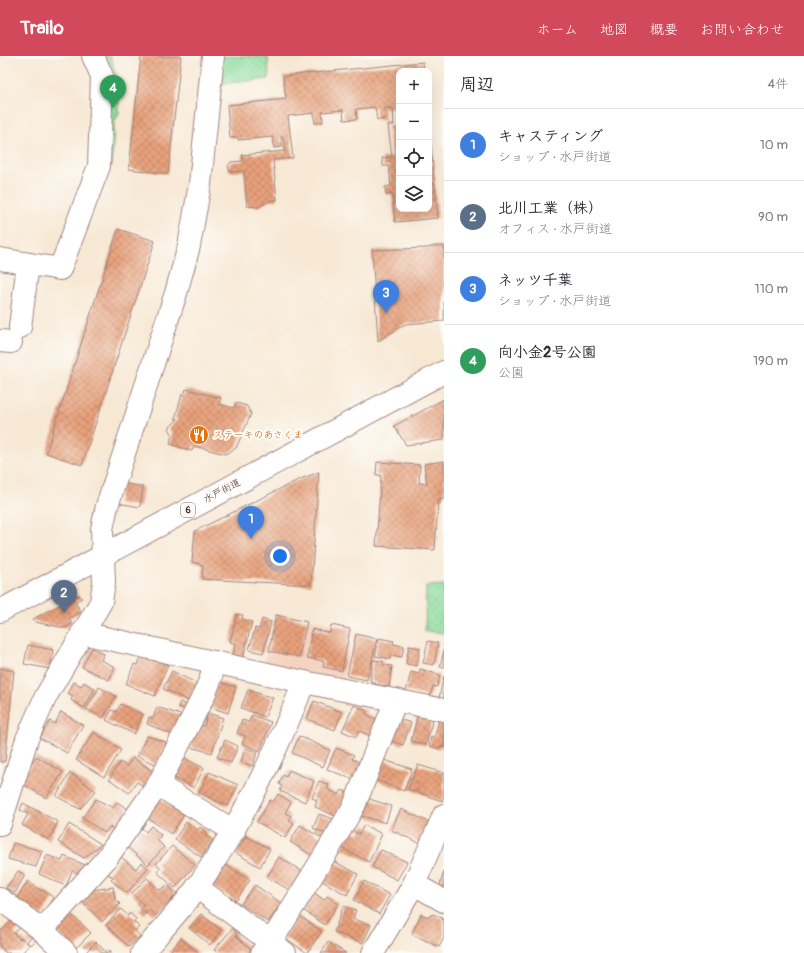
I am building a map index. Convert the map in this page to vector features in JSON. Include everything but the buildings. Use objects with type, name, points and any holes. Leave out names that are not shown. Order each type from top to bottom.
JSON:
[{"type":"main road","points":[[0,259],[60,269],[99,166],[102,76],[93,56]]},
{"type":"main road","points":[[0,824],[26,739],[46,696],[101,602],[104,582],[102,529],[176,293],[190,238],[200,184],[213,56]]},
{"type":"main road","points":[[10,336],[28,264]]},
{"type":"main road","name":"水戸街道","points":[[0,611],[444,372]]},
{"type":"main road","points":[[82,633],[304,682],[444,710]]},
{"type":"main road","points":[[42,930],[106,859],[158,785],[204,695],[214,662]]},
{"type":"main road","points":[[142,953],[197,887],[234,830],[284,734],[304,682]]},
{"type":"main road","points":[[197,887],[272,949],[354,806],[396,700]]},
{"type":"main road","points":[[158,785],[234,830]]},
{"type":"main road","points":[[373,953],[414,884],[444,815]]},
{"type":"main road","points":[[414,884],[444,901]]},
{"type":"main road","points":[[0,899],[42,930],[66,953]]},
{"type":"shaded area","points":[[274,613],[354,628],[344,680],[264,663]]},
{"type":"green space","points":[[99,56],[110,56],[120,84],[119,113],[114,123],[112,165],[104,164]]},
{"type":"green space","points":[[222,56],[268,56],[269,79],[220,84]]},
{"type":"green space","points":[[444,585],[444,633],[425,631],[426,586]]},
{"type":"place","name":"向小金2号公園","points":[[113,108]]},
{"type":"place","name":"ネッツ千葉","points":[[386,313]]},
{"type":"place","name":"ステーキのあさくま","points":[[199,435]]},
{"type":"place","name":"キャスティング","points":[[251,539]]},
{"type":"place","name":"北川工業（株）","points":[[64,613]]}]
